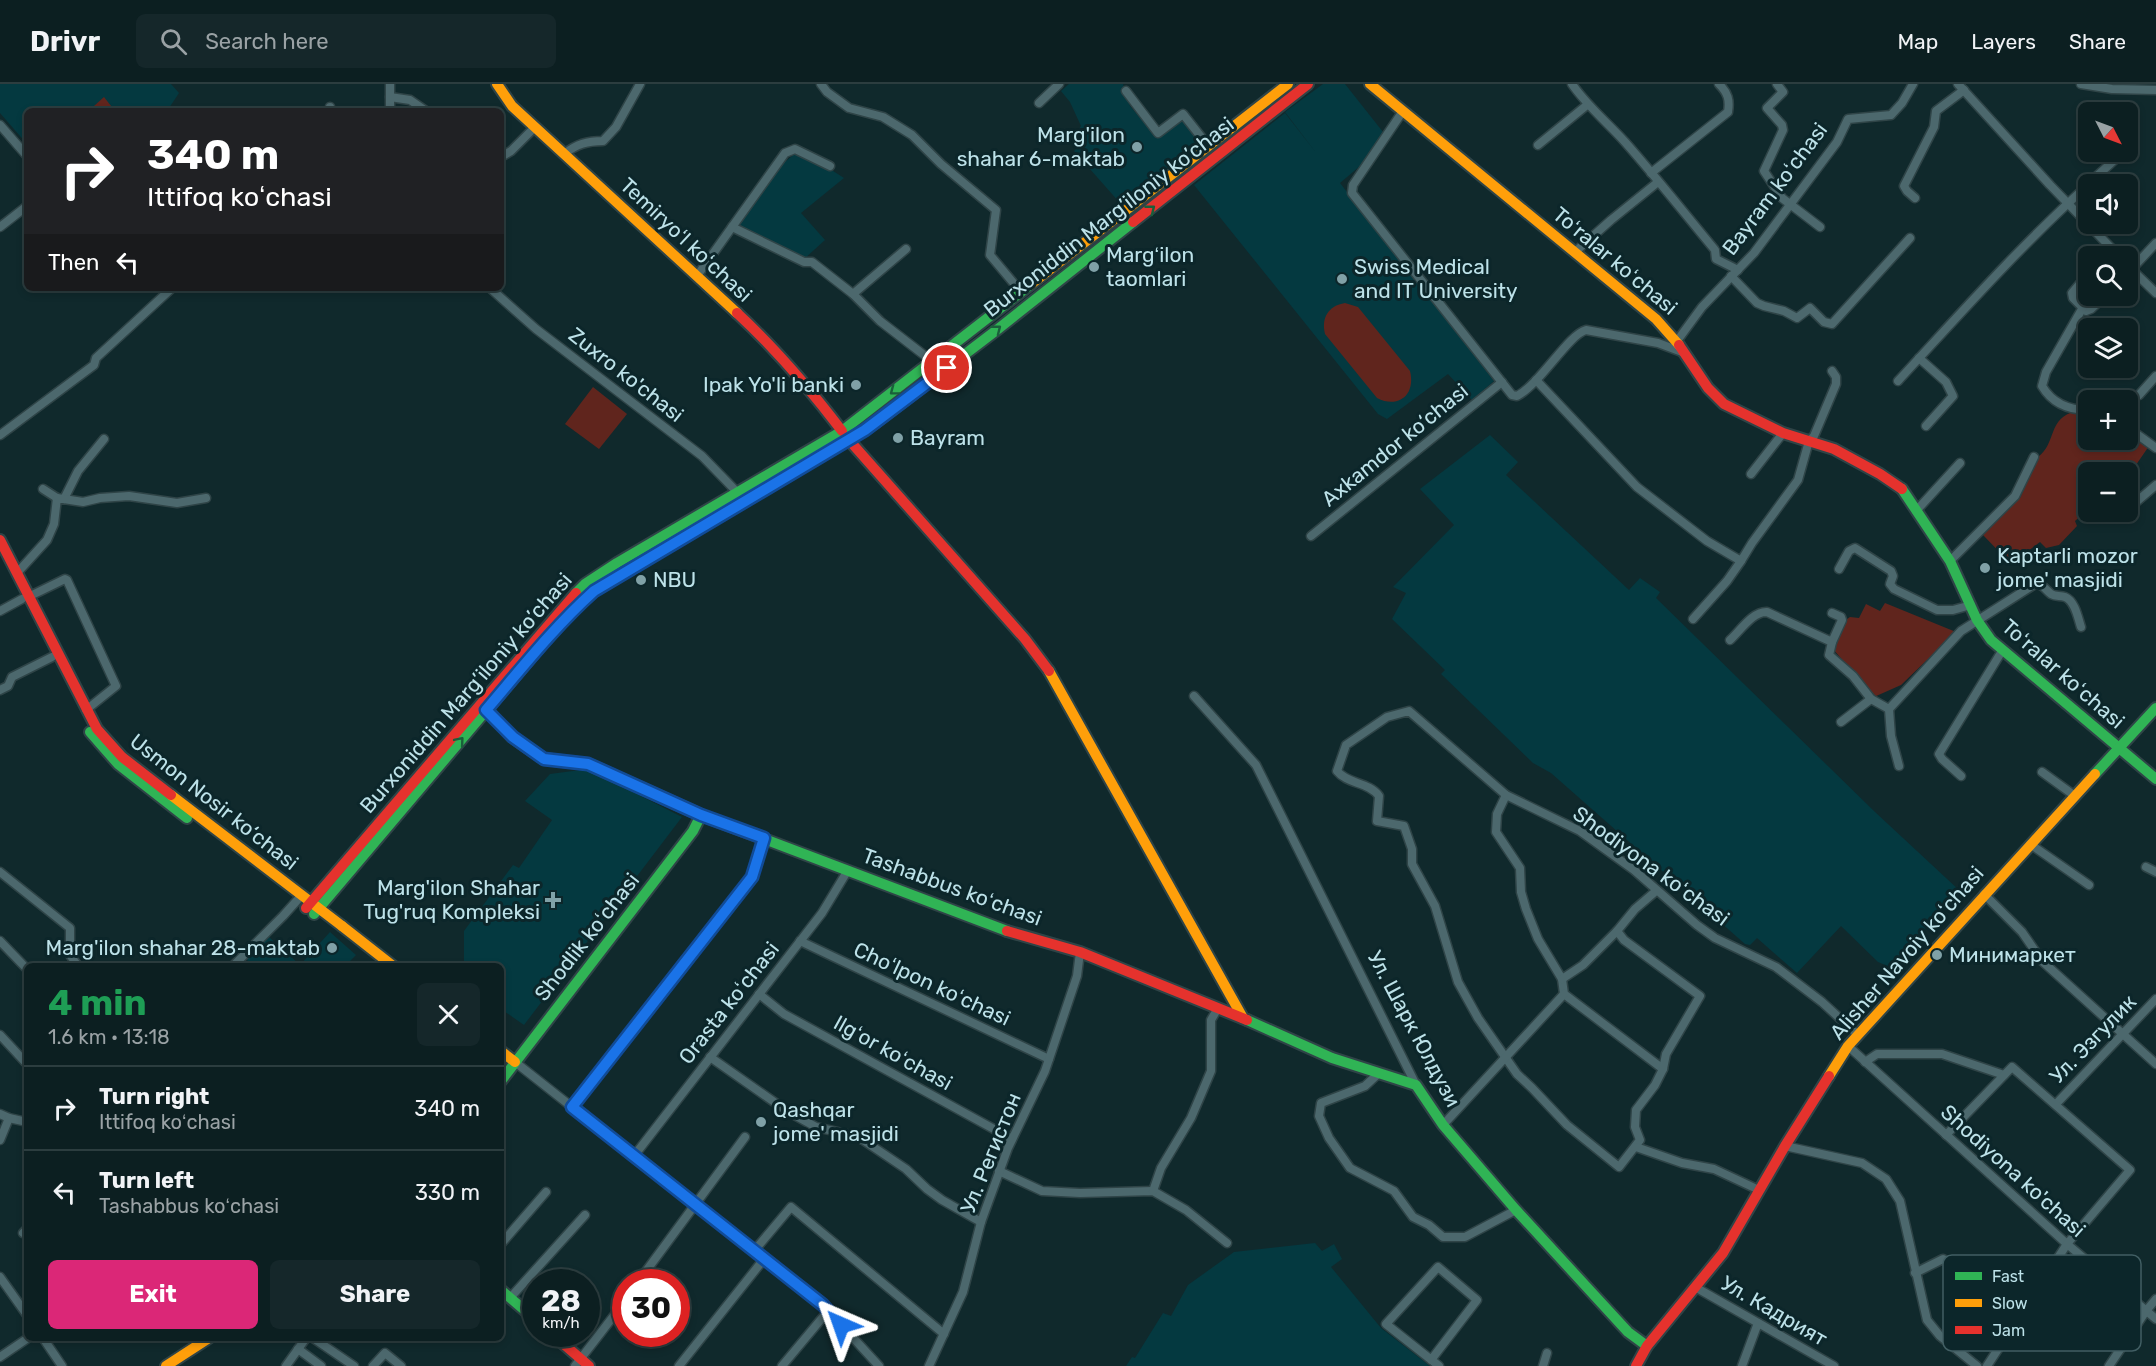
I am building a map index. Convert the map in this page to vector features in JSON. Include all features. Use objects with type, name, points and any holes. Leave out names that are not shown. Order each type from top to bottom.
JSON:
[{"type":"main road","name":"Temiryoʻl koʻchasi","points":[[497,84],[512,106],[763,337],[1025,639],[1048,669],[1243,1018]]},
{"type":"main road","name":"Burxoniddin Marg’iloniy ko’chasi","points":[[308,905],[483,706],[594,591],[846,435],[1021,291],[1288,84]]},
{"type":"main road","name":"Burxoniddin Marg’iloniy ko’chasi","points":[[483,706],[568,601],[585,584],[737,492],[888,414],[1308,84]]},
{"type":"main road","name":"Toʻralar koʻchasi","points":[[1370,84],[1656,319],[1677,341],[1682,352],[1719,400],[1783,433],[1834,449],[1902,489],[1950,561],[1984,631],[2002,651],[2156,779]]},
{"type":"main road","name":"Usmon Nosir ko‘chasi","points":[[0,540],[17,573],[25,598]]},
{"type":"main road","name":"Usmon Nosir ko‘chasi","points":[[0,557],[97,729],[122,757],[308,905]]},
{"type":"main road","name":"Usmon Nosir ko‘chasi","points":[[39,624],[52,657],[88,729],[118,765],[308,905],[342,926],[389,963]]},
{"type":"main road","name":"Tashabbus koʻchasi","points":[[483,706],[513,737],[544,759],[588,764],[701,815],[1023,937],[1080,952],[1243,1018],[1332,1058],[1416,1085]]},
{"type":"main road","name":"Alisher Navoiy koʻchasi","points":[[1636,1366],[1647,1346],[1723,1253],[1785,1146],[1848,1046],[1984,894],[2156,708]]},
{"type":"main road","name":"Shodlik koʻchasi","points":[[504,1077],[693,831],[701,815]]},
{"type":"main road","points":[[1218,1008],[1228,992]]},
{"type":"main road","points":[[504,1053],[515,1062]]},
{"type":"main road","name":"Ул. Шарк Юлдузи","points":[[1416,1085],[1443,1125],[1516,1210],[1628,1332],[1647,1346]]},
{"type":"main road","points":[[504,1293],[522,1308]]},
{"type":"main road","points":[[166,1366],[204,1341]]},
{"type":"main road","points":[[565,1347],[582,1364]]},
{"type":"street","points":[[390,84],[390,108]]},
{"type":"street","points":[[564,154],[586,141],[603,141],[616,127],[640,84]]},
{"type":"street","points":[[821,84],[827,92],[849,108],[883,117],[912,135],[941,164],[996,210],[990,255],[1021,291]]},
{"type":"street","points":[[1039,103],[1059,84]]},
{"type":"street","points":[[1572,84],[1587,105],[1616,132],[1715,250],[1716,259],[1738,270]]},
{"type":"street","points":[[1651,173],[1728,112],[1730,102],[1727,93],[1719,84]]},
{"type":"street","points":[[1777,84],[1783,92],[1767,108],[1782,125],[1783,130],[1764,171],[1782,198],[1820,227]]},
{"type":"street","name":"Bayram koʻchasi","points":[[1677,341],[1702,307],[1754,253],[1837,142],[1848,119],[1891,115],[1902,103],[1913,84]]},
{"type":"street","points":[[2082,84],[2112,89],[2156,90]]},
{"type":"street","points":[[1915,198],[1904,186],[1934,127],[1936,111],[1961,87],[2108,246]]},
{"type":"street","points":[[1126,91],[1158,133],[1183,114],[1209,147]]},
{"type":"street","points":[[390,97],[410,100],[422,108]]},
{"type":"street","points":[[1538,145],[1587,105]]},
{"type":"street","points":[[1403,111],[1353,185],[1352,193],[1512,395],[1517,396],[1536,380],[1577,334],[1586,330],[1658,343],[1682,352]]},
{"type":"street","points":[[0,125],[24,153]]},
{"type":"street","points":[[504,155],[535,127]]},
{"type":"street","points":[[697,276],[789,149],[795,148],[830,166]]},
{"type":"street","points":[[2100,174],[2113,162]]},
{"type":"street","points":[[1575,252],[1658,182]]},
{"type":"street","points":[[1898,381],[1988,283],[2078,194]]},
{"type":"street","points":[[0,227],[24,208]]},
{"type":"street","points":[[732,227],[804,262],[812,262],[853,294],[880,321],[933,362]]},
{"type":"street","points":[[1731,276],[1757,303],[1784,311],[1797,318],[1810,308],[1824,322],[1832,324],[1910,238]]},
{"type":"street","points":[[2138,260],[2156,243]]},
{"type":"street","points":[[853,294],[906,249]]},
{"type":"street","points":[[2138,277],[2156,293]]},
{"type":"street","points":[[2078,286],[2072,294],[2078,303]]},
{"type":"street","points":[[0,435],[94,365],[96,357],[169,291]]},
{"type":"street","name":"Zuxro ko'chasi","points":[[493,291],[540,331],[702,456],[737,492]]},
{"type":"street","points":[[2080,306],[2086,311],[2094,306]]},
{"type":"street","points":[[2078,410],[2064,406],[2048,394],[2042,387],[2042,383],[2082,309]]},
{"type":"street","points":[[1919,358],[1946,382],[1953,396],[1926,426]]},
{"type":"street","points":[[1693,619],[1727,581],[1798,480],[1809,441],[1814,436],[1836,384],[1836,377],[1832,371]]},
{"type":"street","points":[[2139,395],[2156,376]]},
{"type":"street","points":[[1536,380],[1637,487],[1707,542],[1741,561]]},
{"type":"street","name":"Axkamdor ko‘chasi","points":[[1311,536],[1502,382]]},
{"type":"street","points":[[1751,474],[1783,433]]},
{"type":"street","points":[[2138,435],[2156,448]]},
{"type":"street","points":[[17,573],[47,540],[61,499],[78,471],[104,439]]},
{"type":"street","points":[[1950,561],[2015,496],[2034,457]]},
{"type":"street","points":[[1916,511],[1960,463]]},
{"type":"street","points":[[2138,500],[2156,485]]},
{"type":"street","points":[[43,489],[61,499],[83,502],[129,496],[177,503],[206,498]]},
{"type":"street","points":[[1839,569],[1849,551],[1855,548],[1891,571],[1893,576],[1890,584],[1894,589],[1937,610],[1953,610],[1971,605]]},
{"type":"street","points":[[0,611],[67,580],[116,686],[87,710]]},
{"type":"street","points":[[1899,766],[1891,736],[1889,709],[1961,631],[2036,584],[2041,585],[2053,595],[2064,596],[2069,600],[2081,627]]},
{"type":"street","points":[[1730,640],[1755,615],[1764,611],[1832,642]]},
{"type":"street","points":[[1832,613],[1841,617],[1842,620],[1829,655],[1853,676],[1871,699],[1889,709]]},
{"type":"street","points":[[1961,776],[1939,754],[2002,651]]},
{"type":"street","points":[[0,690],[8,686],[12,677],[52,657]]},
{"type":"street","name":"Ул. Шарк Юлдузи","points":[[1194,696],[1256,765],[1416,1085]]},
{"type":"street","points":[[1841,722],[1871,699]]},
{"type":"street","name":"Shodiyona koʻchasi","points":[[1504,1057],[1458,982],[1435,906],[1412,864],[1412,849],[1404,826],[1377,821],[1379,796],[1374,789],[1343,776],[1337,771],[1346,745],[1387,717],[1409,711],[1506,795],[1580,831],[1634,870],[1656,891],[1715,938],[1776,967],[1858,1035]]},
{"type":"street","points":[[2042,772],[2075,796]]},
{"type":"street","points":[[1506,795],[1497,814],[1496,832],[1520,868],[1521,892],[1526,909],[1538,939],[1562,979],[1564,994],[1663,1069]]},
{"type":"street","points":[[572,1107],[752,877],[764,838]]},
{"type":"street","points":[[2030,844],[2090,885]]},
{"type":"street","points":[[2146,867],[2156,872]]},
{"type":"street","name":"Orasta koʻchasi","points":[[634,1156],[822,913],[848,870]]},
{"type":"street","points":[[0,872],[70,927],[70,955],[76,963]]},
{"type":"street","points":[[1562,979],[1591,958],[1635,909],[1656,891]]},
{"type":"street","points":[[1984,894],[2022,932],[2042,961],[2156,1064]]},
{"type":"street","points":[[237,963],[308,905]]},
{"type":"street","points":[[1504,1057],[1517,1074],[1567,1125],[1619,1167],[1640,1140],[1635,1127],[1636,1110],[1655,1085],[1663,1069],[1666,1054],[1700,996],[1624,940],[1617,931]]},
{"type":"street","points":[[0,941],[24,966]]},
{"type":"street","name":"Choʻlpon koʻchasi","points":[[800,942],[1049,1059]]},
{"type":"street","name":"Ул. Регистон","points":[[930,1366],[963,1292],[981,1222],[999,1171],[1049,1059],[1077,976],[1080,952]]},
{"type":"street","name":"Ilgʻor koʻchasi","points":[[759,994],[784,1014],[1012,1139]]},
{"type":"street","points":[[1443,1125],[1564,994]]},
{"type":"street","name":"Ул. Эзгулик","points":[[2056,1104],[2156,999]]},
{"type":"street","points":[[1153,1191],[1161,1168],[1191,1118],[1210,1071],[1211,1020],[1218,1008]]},
{"type":"street","points":[[0,1035],[24,1061]]},
{"type":"street","name":"Shodiyona ko'chasi","points":[[1848,1046],[2080,1255]]},
{"type":"street","points":[[1865,1062],[1877,1053],[1942,1054],[2004,1075]]},
{"type":"street","points":[[710,1057],[787,1111],[816,1128],[851,1135],[863,1140],[906,1169],[942,1200],[981,1222]]},
{"type":"street","points":[[515,1062],[828,1311],[879,1366]]},
{"type":"street","points":[[1946,1135],[2012,1067],[2130,1170],[2060,1255]]},
{"type":"street","points":[[1379,1073],[1365,1086],[1321,1102],[1319,1116],[1329,1138],[1350,1168],[1394,1191],[1413,1217],[1429,1225],[1443,1237],[1465,1237],[1516,1210]]},
{"type":"street","points":[[0,1114],[24,1121]]},
{"type":"street","points":[[0,1140],[9,1118]]},
{"type":"street","points":[[648,1269],[745,1137]]},
{"type":"street","points":[[1785,1146],[1862,1163],[1886,1179],[1900,1201],[1927,1320],[1943,1338]]},
{"type":"street","points":[[1636,1147],[1682,1163],[1714,1169],[1760,1190]]},
{"type":"street","points":[[999,1171],[1042,1191],[1080,1193],[1153,1191],[1186,1210],[1227,1244]]},
{"type":"street","points":[[504,1241],[546,1192]]},
{"type":"street","points":[[754,1251],[791,1208],[944,1334]]},
{"type":"street","points":[[510,1298],[585,1215]]},
{"type":"street","points":[[679,1366],[764,1259]]},
{"type":"street","points":[[1916,1273],[1943,1259]]},
{"type":"street","points":[[1431,1360],[1477,1300],[1438,1267],[1386,1324],[1431,1360],[1439,1366]]},
{"type":"street","points":[[0,1277],[24,1311]]},
{"type":"street","name":"Ул. Кадрият","points":[[1695,1287],[1834,1366]]},
{"type":"street","points":[[2141,1318],[2156,1299]]},
{"type":"street","name":"Shodiyona ko'chasi","points":[[2141,1307],[2156,1319]]},
{"type":"street","points":[[782,1366],[828,1311]]},
{"type":"street","points":[[582,1364],[612,1320]]},
{"type":"street","points":[[1742,1366],[1758,1323]]},
{"type":"street","points":[[0,1357],[24,1341]]},
{"type":"street","points":[[45,1341],[62,1366]]},
{"type":"street","points":[[286,1366],[304,1341]]},
{"type":"street","points":[[317,1341],[354,1366]]},
{"type":"street","points":[[298,1349],[321,1366]]},
{"type":"street","points":[[1958,1351],[1977,1366]]},
{"type":"street","points":[[1987,1366],[1997,1351]]},
{"type":"street","points":[[2109,1366],[2119,1351]]},
{"type":"street","points":[[373,1366],[385,1353],[400,1366]]},
{"type":"street","points":[[1543,1366],[1547,1353]]},
{"type":"shaded area","points":[[0,84],[171,84],[179,93],[169,108],[24,108],[24,141],[0,113]]},
{"type":"shaded area","name":"Marg'ilon shahar 6-maktab","points":[[1069,84],[1123,84],[1130,106],[1156,137],[1182,118],[1201,143],[1120,203],[1074,151],[1083,142],[1081,140],[1084,137],[1070,102],[1061,91]]},
{"type":"shaded area","name":"Swiss Medical and IT University","points":[[1323,84],[1345,84],[1383,132],[1360,166],[1340,183],[1494,381],[1472,400],[1448,374],[1387,419],[1378,414],[1194,185],[1285,113],[1317,154],[1285,112]]},
{"type":"shaded area","points":[[104,97],[113,108],[96,108],[94,106]]},
{"type":"shaded area","points":[[797,152],[816,160],[844,178],[801,213],[825,240],[803,260],[736,226],[770,174]]},
{"type":"shaded area","points":[[1345,303],[1358,307],[1410,371],[1410,387],[1404,398],[1392,402],[1377,398],[1325,334],[1324,323],[1327,314],[1334,307]]},
{"type":"shaded area","points":[[593,387],[627,414],[599,449],[565,424]]},
{"type":"shaded area","points":[[2078,411],[2078,450],[2138,450],[2138,438],[2149,446],[2138,462],[2078,462],[2078,518],[2075,521],[2077,526],[2059,545],[2046,548],[2040,542],[2011,564],[1983,535],[2020,498],[2038,457],[2048,445],[2060,419]]},
{"type":"shaded area","points":[[1490,435],[1518,462],[1506,475],[1629,590],[1640,578],[1660,592],[1656,598],[1875,812],[1960,891],[1890,967],[1878,962],[1841,926],[1797,973],[1757,938],[1750,945],[1745,944],[1551,773],[1533,763],[1441,674],[1445,670],[1392,619],[1406,593],[1393,587],[1454,525],[1420,489]]},
{"type":"shaded area","points":[[1885,603],[1956,632],[1901,685],[1874,697],[1833,649],[1843,622],[1850,617],[1859,618],[1866,604],[1880,611]]},
{"type":"shaded area","name":"Marg'ilon Shahar Tug'ruq Kompleksi","points":[[588,769],[682,817],[524,1025],[504,1011],[504,963],[464,963],[464,931],[513,865],[519,868],[552,820],[525,801],[550,774]]},
{"type":"shaded area","name":"Marg'ilon shahar 28-maktab","points":[[330,932],[356,955],[348,963],[302,963]]},
{"type":"shaded area","name":"Marg'ilon shahar 28-maktab","points":[[269,937],[298,963],[250,963],[246,959]]},
{"type":"shaded area","points":[[1315,1243],[1322,1251],[1334,1244],[1342,1259],[1331,1267],[1381,1328],[1430,1366],[1126,1366],[1132,1357],[1135,1358],[1163,1313],[1171,1316],[1188,1285],[1234,1252]]},
{"type":"traffic: fast","points":[[875,423],[1133,222]]},
{"type":"traffic: fast","points":[[576,593],[585,584],[617,563],[842,431],[1030,285]]},
{"type":"traffic: fast","points":[[1902,489],[1950,561],[1977,620],[1991,640],[2156,779]]},
{"type":"traffic: fast","points":[[314,914],[575,608],[594,591],[686,536]]},
{"type":"traffic: fast","points":[[2095,774],[2156,708]]},
{"type":"traffic: fast","points":[[487,710],[512,737],[544,759],[588,764],[701,815],[1007,931]]},
{"type":"traffic: fast","points":[[90,732],[118,764],[187,818]]},
{"type":"traffic: fast","points":[[504,1077],[693,831],[701,815]]},
{"type":"traffic: fast","points":[[1247,1020],[1332,1058],[1416,1085],[1443,1125],[1516,1210],[1628,1332],[1647,1346]]},
{"type":"traffic: fast","points":[[504,1293],[522,1308]]},
{"type":"traffic: slow","points":[[497,84],[512,106],[737,313]]},
{"type":"traffic: slow","points":[[1030,285],[1288,84]]},
{"type":"traffic: slow","points":[[1370,84],[1656,319],[1679,345]]},
{"type":"traffic: slow","points":[[1049,671],[1243,1018]]},
{"type":"traffic: slow","points":[[1829,1076],[1848,1046],[2095,774]]},
{"type":"traffic: slow","points":[[171,795],[342,926]]},
{"type":"traffic: slow","points":[[342,926],[389,963]]},
{"type":"traffic: slow","points":[[504,1053],[515,1062]]},
{"type":"traffic: slow","points":[[166,1366],[204,1341]]},
{"type":"traffic: jam","points":[[1133,222],[1308,84]]},
{"type":"traffic: jam","points":[[737,313],[792,370],[842,431]]},
{"type":"traffic: jam","points":[[1679,345],[1708,388],[1724,404],[1783,433],[1834,449],[1902,489]]},
{"type":"traffic: jam","points":[[686,536],[875,423]]},
{"type":"traffic: jam","points":[[849,440],[1025,639],[1049,671]]},
{"type":"traffic: jam","points":[[0,540],[97,729],[122,757],[171,795]]},
{"type":"traffic: jam","points":[[306,908],[576,593]]},
{"type":"traffic: jam","points":[[1007,931],[1080,952],[1247,1020]]},
{"type":"traffic: jam","points":[[1636,1366],[1647,1346],[1723,1253],[1829,1076]]},
{"type":"traffic: jam","points":[[567,1347],[589,1366]]},
{"type":"place","name":"Marg'ilon shahar 6-maktab","points":[[1137,147]]},
{"type":"place","name":"Margʻilon taomlari","points":[[1094,267]]},
{"type":"place","name":"Swiss Medical and IT University","points":[[1342,279]]},
{"type":"place","name":"Ipak Yo'li banki","points":[[856,385]]},
{"type":"place","name":"Bayram","points":[[898,438]]},
{"type":"place","name":"Kaptarli mozor jome' masjidi","points":[[1985,568]]},
{"type":"place","name":"NBU","points":[[641,580]]},
{"type":"place","name":"Marg'ilon Shahar Tug'ruq Kompleksi","points":[[553,900]]},
{"type":"place","name":"Marg'ilon shahar 28-maktab","points":[[332,948]]},
{"type":"place","name":"Минимаркет","points":[[1937,955]]},
{"type":"place","name":"Qashqar jome' masjidi","points":[[761,1122]]},
{"type":"route","points":[[841,1325],[823,1305],[572,1107],[752,877],[764,838],[701,815],[588,764],[544,759],[513,737],[486,710],[544,642],[594,591],[865,430],[947,368]]}]
